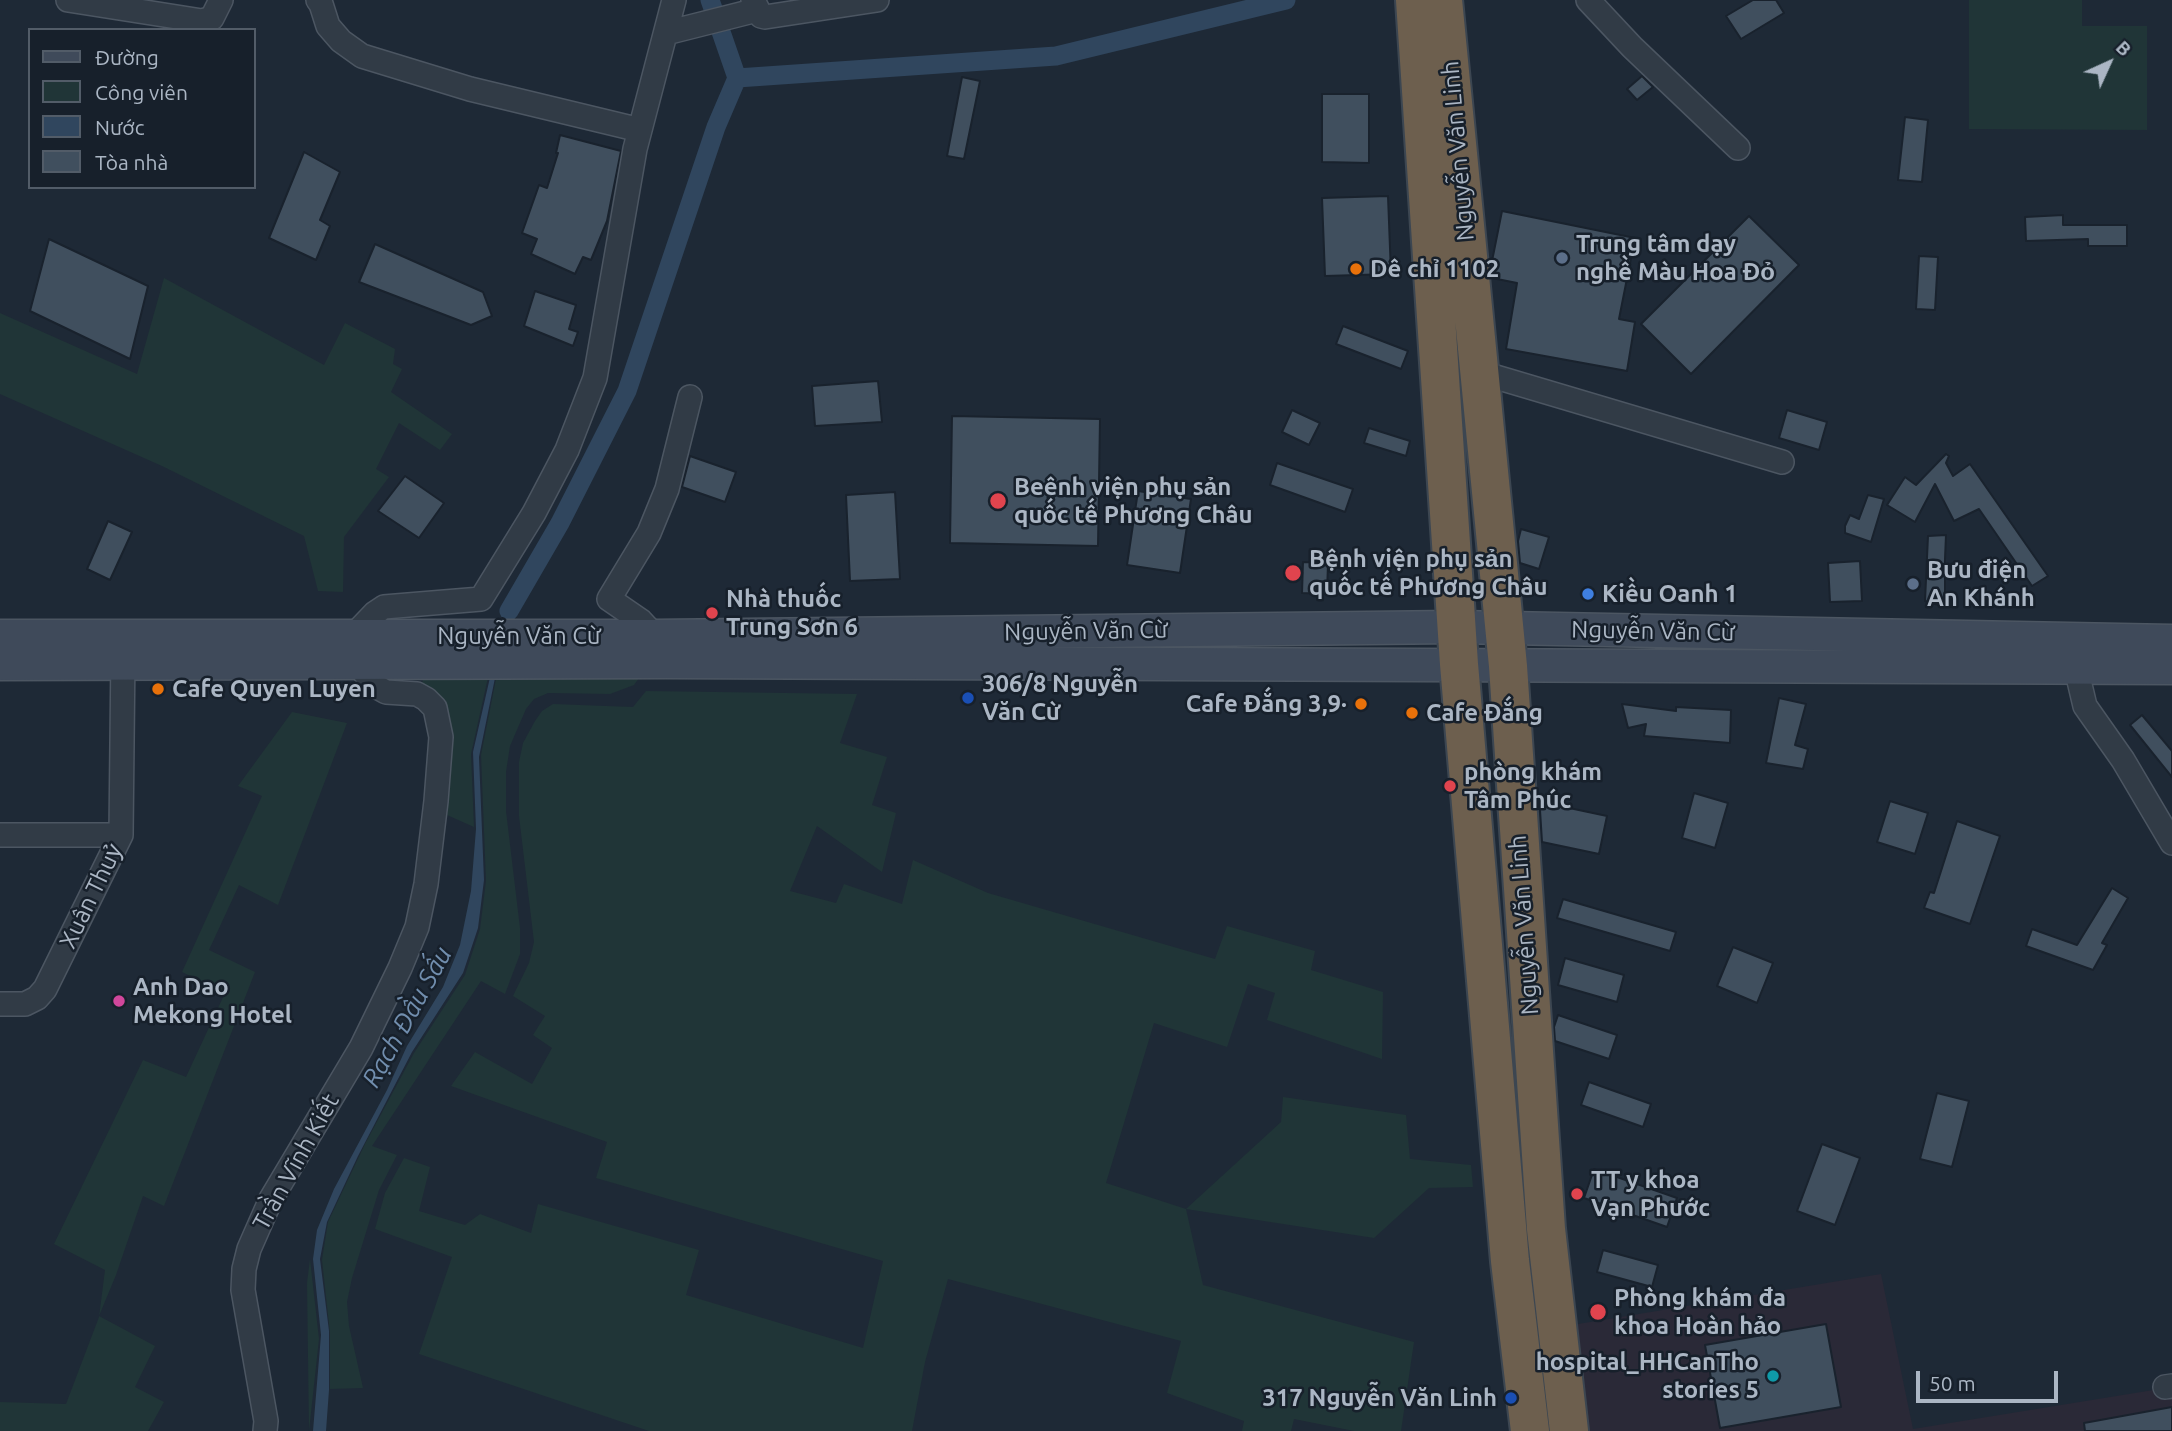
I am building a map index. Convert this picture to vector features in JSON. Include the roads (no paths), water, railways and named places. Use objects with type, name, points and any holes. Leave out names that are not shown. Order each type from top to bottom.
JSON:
[{"type":"highway","name":"Nguyễn Văn Linh","points":[[1415,0],[1456,627],[1510,1261],[1530,1431]]},
{"type":"highway","name":"Nguyễn Văn Linh","points":[[1443,0],[1505,628],[1545,1216],[1569,1431]]},
{"type":"main road","name":"Nguyễn Văn Cừ","points":[[540,649],[655,636],[815,648],[1456,627],[2172,641]]},
{"type":"main road","name":"Nguyễn Văn Cừ","points":[[0,636],[123,650],[815,648],[1508,666],[2172,668]]},
{"type":"main road","name":"Nguyễn Văn Cừ","points":[[0,664],[123,650]]},
{"type":"main road","name":"Nguyễn Văn Cừ","points":[[358,650],[420,679],[470,650]]},
{"type":"street","points":[[68,0],[202,21],[212,18],[221,0]]},
{"type":"street","points":[[318,0],[328,26],[341,41],[362,56],[470,89],[640,130]]},
{"type":"street","points":[[358,650],[384,607],[481,599],[534,513],[567,450],[595,378],[640,130],[674,0]]},
{"type":"street","points":[[666,33],[709,23],[751,8],[765,17],[877,0]]},
{"type":"street","points":[[1588,0],[1632,47],[1738,148]]},
{"type":"street","points":[[1479,372],[1783,462]]},
{"type":"street","points":[[655,636],[641,621],[609,599],[649,533],[667,489],[690,397]]},
{"type":"street","name":"Xuân Thuỷ","points":[[0,1004],[25,1004],[37,998],[45,989],[121,835],[123,650]]},
{"type":"street","points":[[2076,668],[2085,706],[2123,760],[2172,843]]},
{"type":"street","name":"Trần Vĩnh Kiết","points":[[265,1431],[266,1421],[243,1290],[244,1269],[249,1249],[271,1199],[368,1036],[416,927],[426,884],[441,737],[435,708],[426,699],[420,679]]},
{"type":"street","points":[[0,835],[121,835]]},
{"type":"water","name":"Rạch Đầu Sấu","points":[[491,673],[496,673],[479,757],[484,880],[478,928],[463,973],[412,1052],[327,1222],[320,1259],[329,1331],[329,1390],[326,1431],[313,1431],[321,1335],[313,1259],[317,1230],[334,1189],[387,1090],[407,1046],[443,987],[460,945],[471,891],[476,829],[473,752]]},
{"type":"waterway","points":[[509,611],[560,523],[627,391],[716,127],[737,78],[710,0]]},
{"type":"waterway","points":[[737,78],[1056,56],[1286,0]]},
{"type":"waterway","name":"Rạch Đầu Sấu","points":[[505,626],[509,611]]},
{"type":"place","name":"Trung tâm dạy nghề Màu Hoa Đỏ","points":[[1562,258]]},
{"type":"place","name":"Dê chỉ 1102","points":[[1356,269]]},
{"type":"place","name":"Beệnh viện phụ sản quốc tế Phương Châu","points":[[998,501]]},
{"type":"place","name":"Bệnh viện phụ sản quốc tế Phương Châu","points":[[1293,573]]},
{"type":"place","name":"Bưu điện An Khánh","points":[[1913,584]]},
{"type":"place","name":"Kiều Oanh 1","points":[[1588,594]]},
{"type":"place","name":"Nhà thuốc Trung Sơn 6","points":[[712,613]]},
{"type":"place","name":"Cafe Quyen Luyen","points":[[158,689]]},
{"type":"place","name":"306/8 Nguyễn Văn Cừ","points":[[968,698]]},
{"type":"place","name":"Cafe Đắng 3,9·","points":[[1361,704]]},
{"type":"place","name":"Cafe Đắng","points":[[1412,713]]},
{"type":"place","name":"phòng khám Tâm Phúc","points":[[1450,786]]},
{"type":"place","name":"Anh Dao Mekong Hotel","points":[[119,1001]]},
{"type":"place","name":"TT y khoa Vạn Phước","points":[[1577,1194]]},
{"type":"place","name":"Phòng khám đa khoa Hoàn hảo","points":[[1598,1312]]},
{"type":"place","name":"hospital_HHCanTho stories 5","points":[[1773,1376]]},
{"type":"place","name":"317 Nguyễn Văn Linh","points":[[1511,1398]]}]
